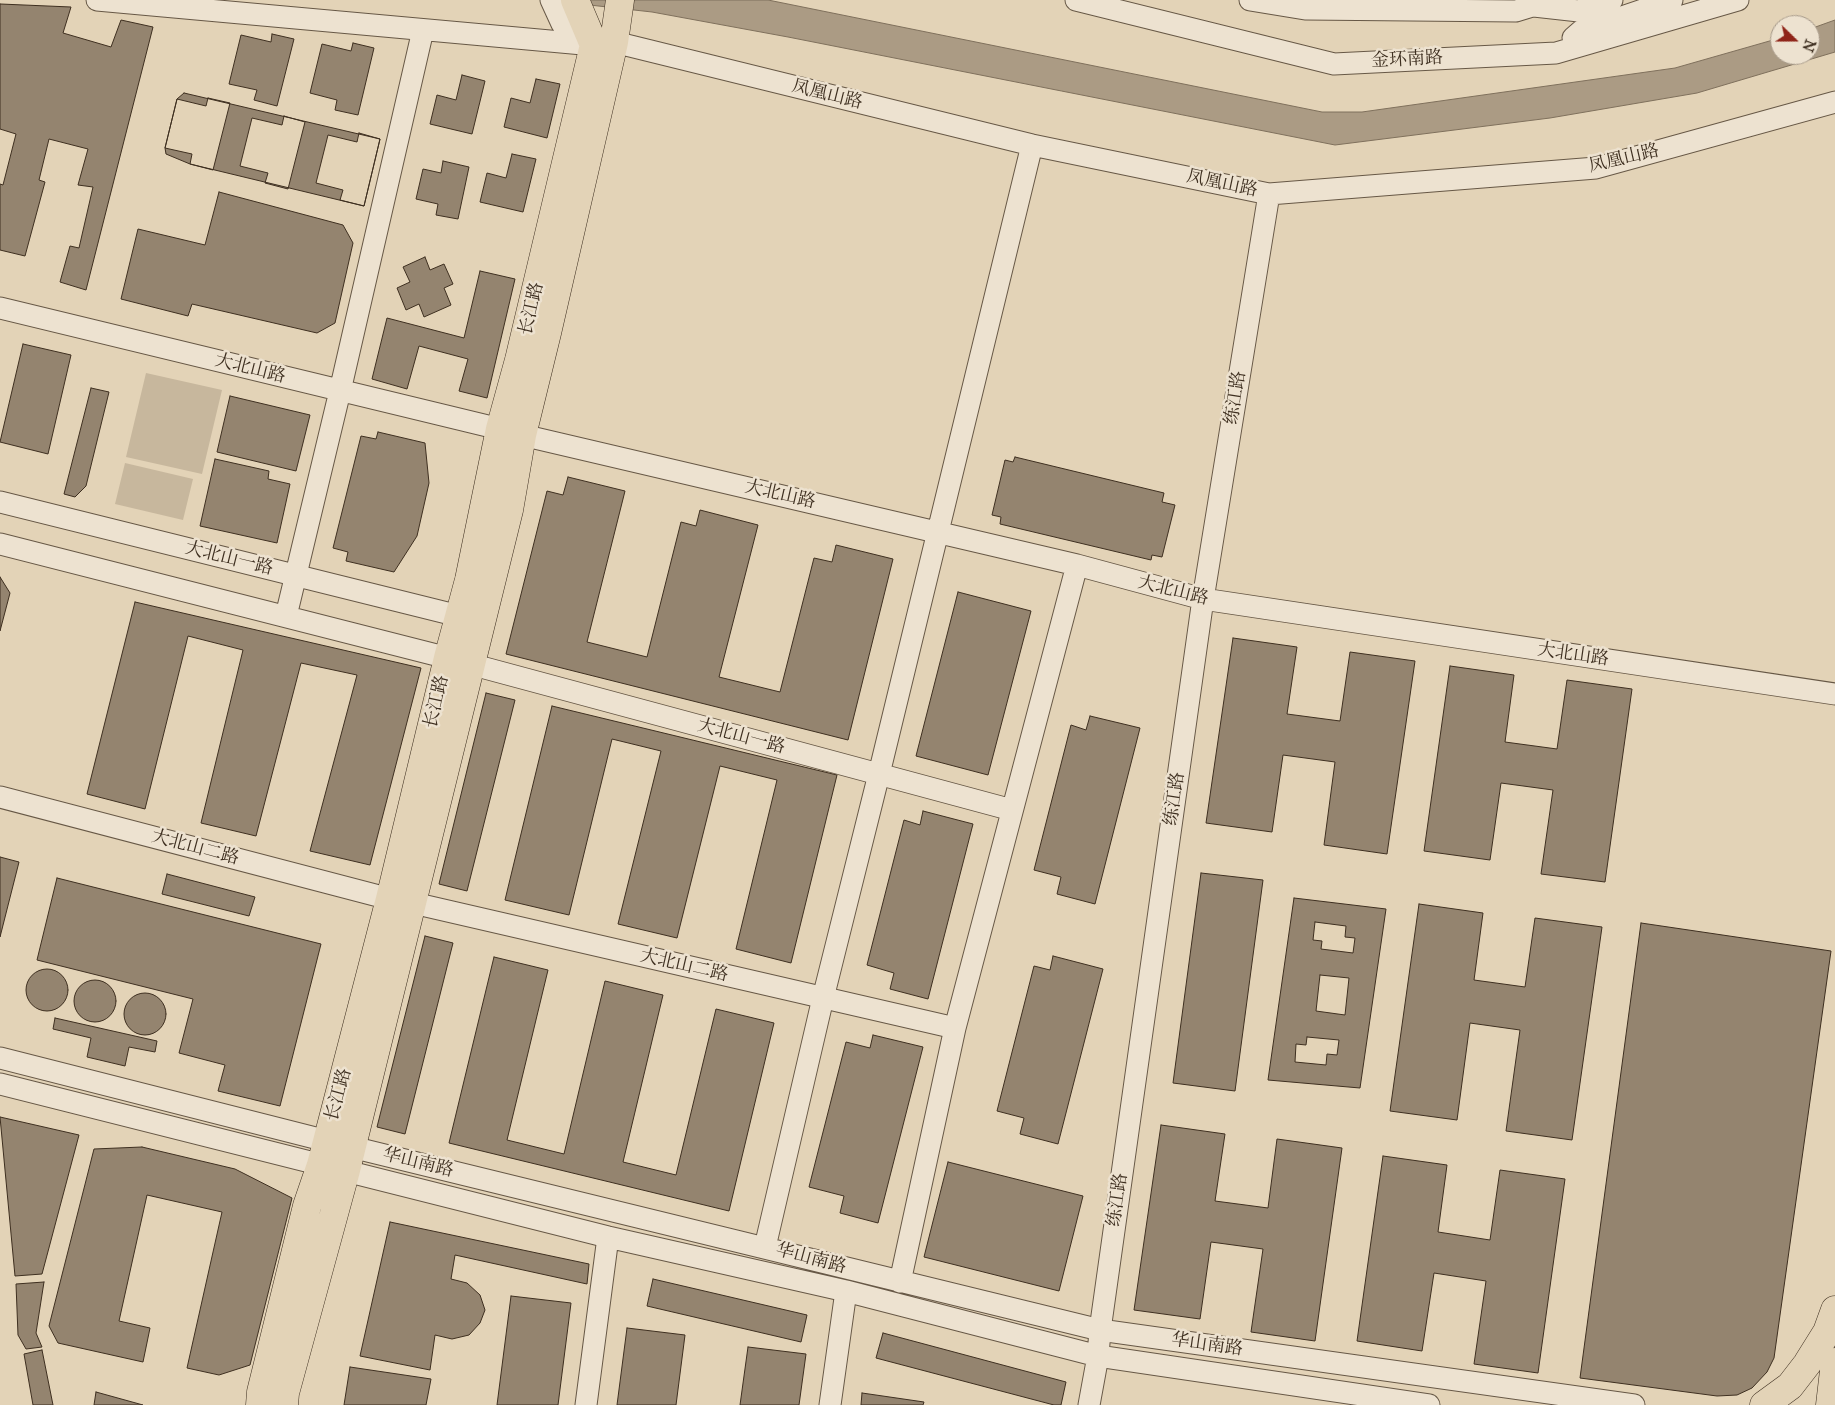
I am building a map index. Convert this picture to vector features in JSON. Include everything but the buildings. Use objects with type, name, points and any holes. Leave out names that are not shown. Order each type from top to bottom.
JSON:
[{"type":"main road","points":[[571,10],[612,26]]},
{"type":"main road","name":"长江路","points":[[284,1405],[336,1155],[401,901],[459,661],[509,510],[511,432],[519,360],[612,26]]},
{"type":"main road","name":"长江路","points":[[459,661],[459,616],[511,432]]},
{"type":"main road","name":"长江路","points":[[260,1405],[261,1392],[303,1225],[336,1155]]},
{"type":"main road","points":[[1764,1405],[1790,1386],[1807,1364],[1827,1332],[1835,1310]]},
{"type":"main road","points":[[1830,1405],[1835,1362]]},
{"type":"street","name":"凤凰山路","points":[[97,0],[423,30],[612,26],[1032,145],[1269,194],[1596,168],[1835,102]]},
{"type":"street","points":[[550,0],[571,10]]},
{"type":"street","name":"金环南路","points":[[1076,0],[1334,64],[1556,53],[1738,0]]},
{"type":"street","points":[[1250,0],[1305,9],[1344,5],[1516,11],[1542,3],[1579,11],[1612,0]]},
{"type":"street","points":[[1556,53],[1582,31],[1672,0]]},
{"type":"street","points":[[286,616],[423,30]]},
{"type":"street","points":[[764,1247],[823,998],[1032,145]]},
{"type":"street","name":"练江路","points":[[1089,1405],[1098,1356],[1100,1330],[1203,599],[1269,194]]},
{"type":"street","name":"大北山路","points":[[0,308],[511,432],[1077,565],[1203,599],[1835,694]]},
{"type":"street","name":"大北山一路","points":[[0,502],[459,616]]},
{"type":"street","name":"大北山一路","points":[[0,544],[459,661],[1012,810]]},
{"type":"street","points":[[900,1282],[955,1028],[1077,565]]},
{"type":"street","name":"大北山二路","points":[[0,797],[401,901],[955,1028]]},
{"type":"street","name":"华山南路","points":[[0,1058],[336,1155],[608,1237],[846,1291],[1098,1356],[1428,1405]]},
{"type":"street","name":"华山南路","points":[[0,1084],[764,1247],[1100,1330],[1634,1405]]},
{"type":"street","points":[[586,1405],[608,1237]]},
{"type":"street","points":[[830,1405],[846,1291]]},
{"type":"shaded area","points":[[545,0],[768,0],[1322,112],[1362,112],[1675,68],[1770,41],[1770,65],[1791,65],[1697,93],[1550,118],[1335,145],[652,12]]},
{"type":"shaded area","points":[[1835,20],[1835,52],[1820,56],[1820,25]]},
{"type":"shaded area","points":[[146,373],[222,390],[202,474],[126,457]]},
{"type":"shaded area","points":[[125,463],[193,479],[183,520],[115,504]]}]
